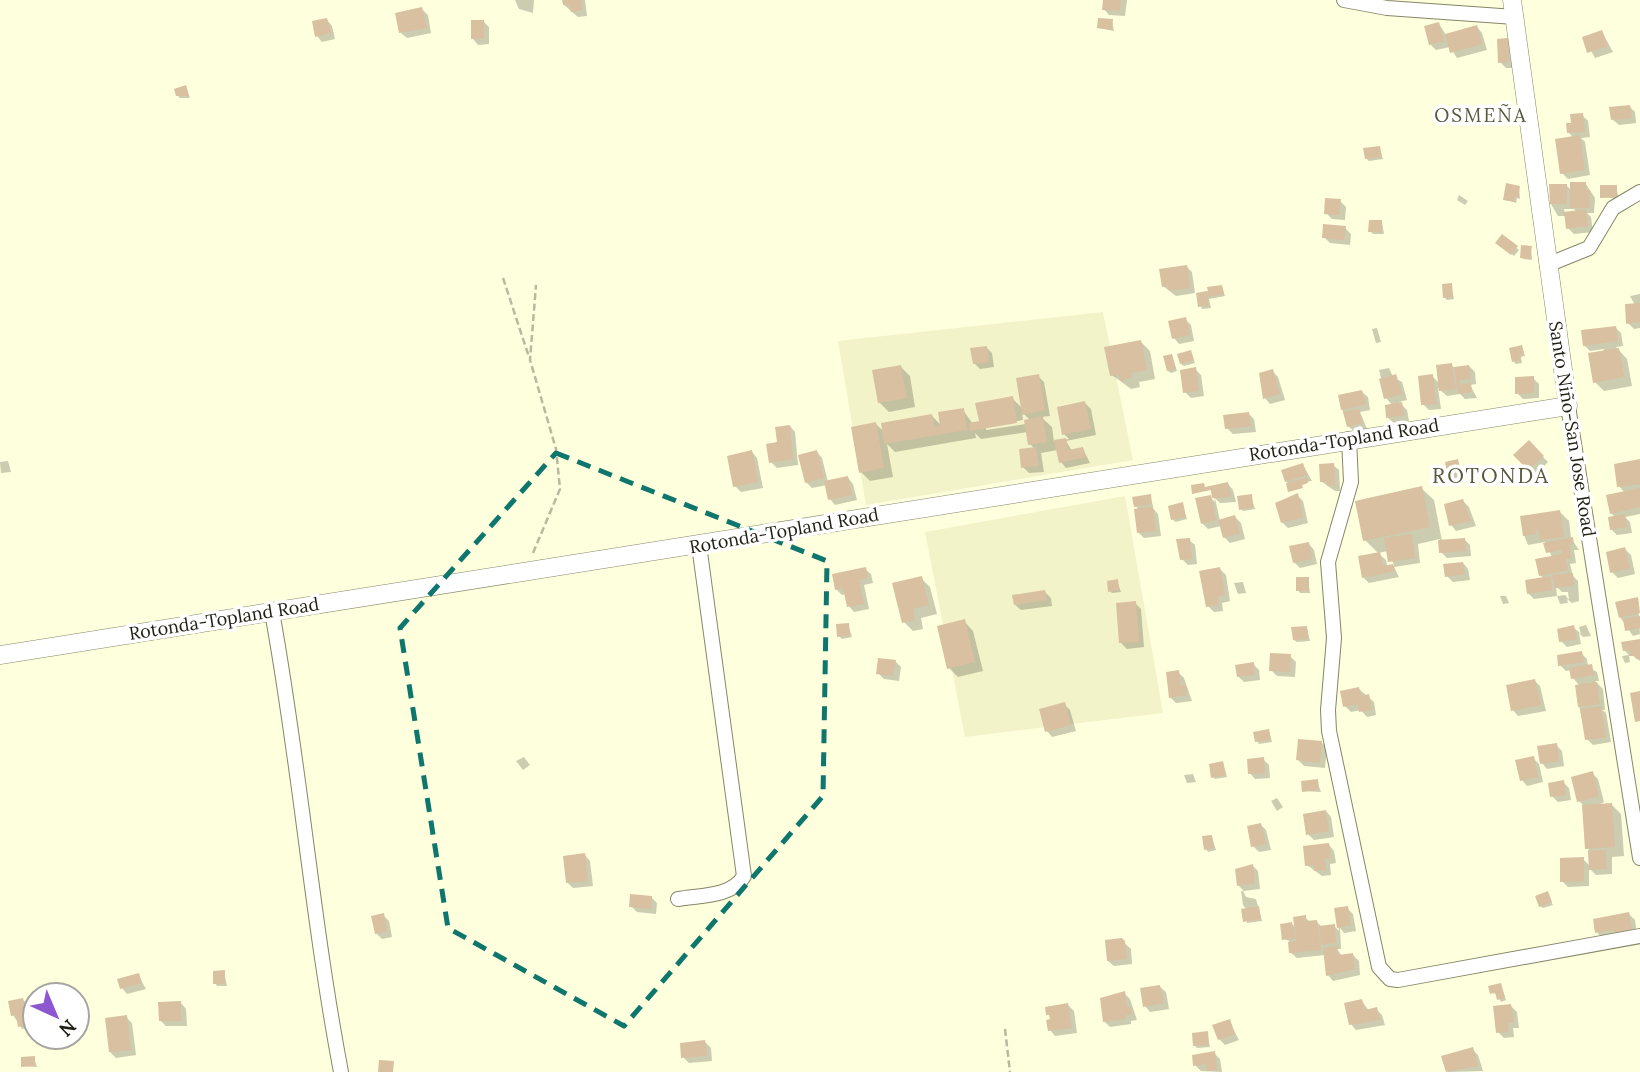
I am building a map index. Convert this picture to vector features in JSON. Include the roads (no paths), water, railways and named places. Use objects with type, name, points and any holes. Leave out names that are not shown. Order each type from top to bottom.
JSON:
[{"type":"main road","name":"Santo Niño-San Jose Road","points":[[1513,8],[1568,406]]},
{"type":"main road","name":"Rotonda-Topland Road","points":[[0,655],[1568,406]]},
{"type":"street","points":[[1344,0],[1387,8],[1513,8]]},
{"type":"street","points":[[1547,265],[1589,248],[1613,208],[1640,192]]},
{"type":"street","name":"Santo Niño-San Jose Road","points":[[1568,406],[1640,858]]},
{"type":"street","points":[[1349,439],[1351,482],[1328,562],[1334,638],[1328,710],[1329,731],[1379,967],[1390,979],[1398,980],[1640,936]]},
{"type":"street","points":[[678,898],[728,891],[738,886],[744,876],[699,545]]},
{"type":"street","points":[[272,612],[290,724],[322,972],[341,1072]]},
{"type":"district","name":"OSMEÑA","points":[[1481,115]]},
{"type":"district","name":"ROTONDA","points":[[1491,476]]}]
